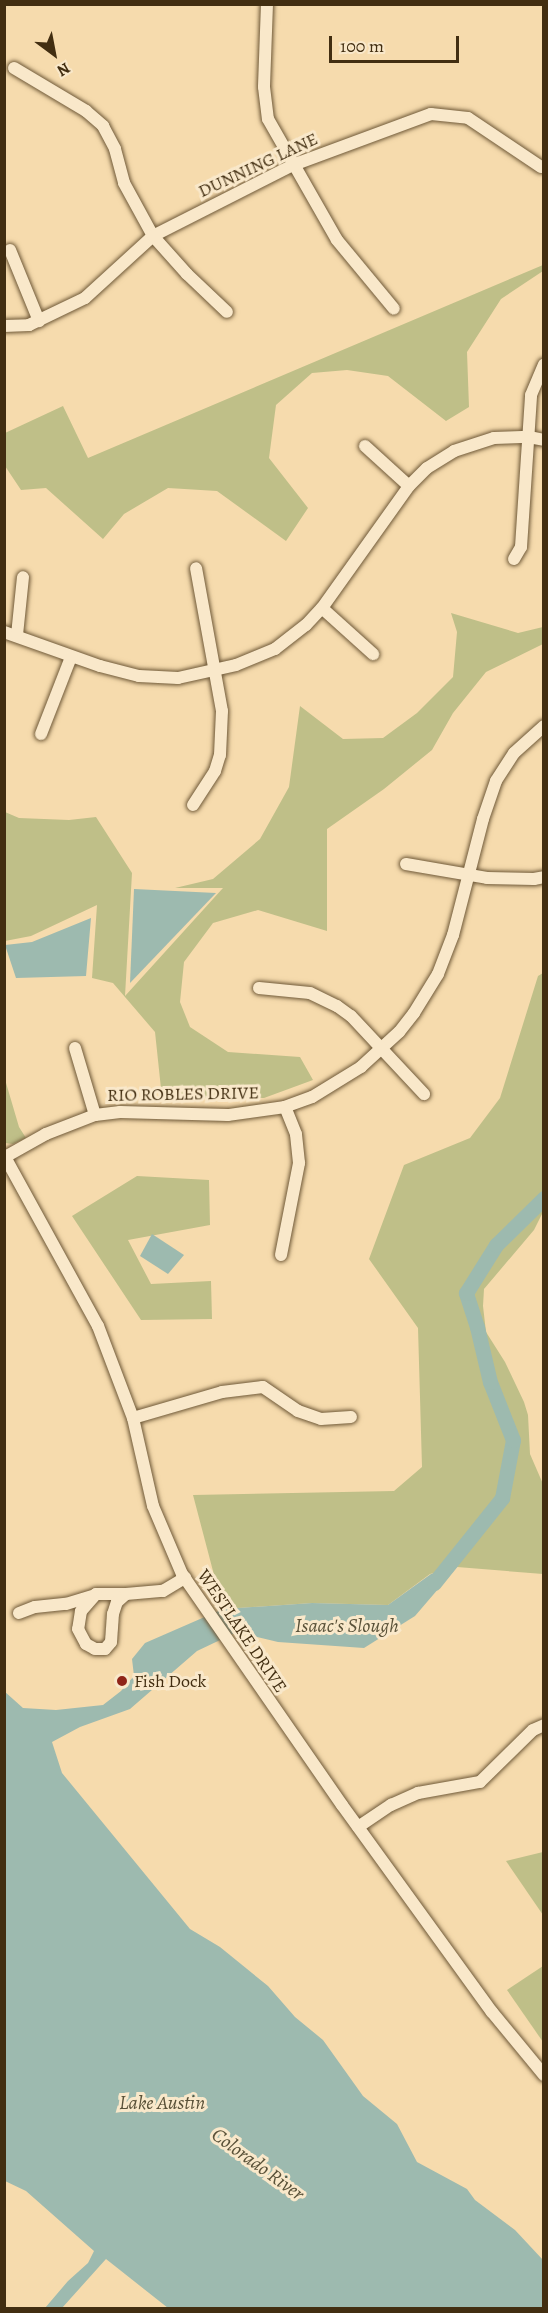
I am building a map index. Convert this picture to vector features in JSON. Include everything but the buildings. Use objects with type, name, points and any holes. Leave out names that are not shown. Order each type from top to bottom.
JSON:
[{"type":"street","points":[[267,4],[264,87],[268,119],[337,240],[394,309]]},
{"type":"street","points":[[14,68],[86,111],[103,126],[115,149],[124,183],[153,236],[187,274],[227,312]]},
{"type":"street","name":"DUNNING LANE","points":[[4,326],[29,325],[85,298],[153,236],[293,165],[431,114],[468,118],[541,167]]},
{"type":"street","points":[[10,250],[39,321]]},
{"type":"street","points":[[514,558],[521,547],[531,395],[543,365]]},
{"type":"street","points":[[4,632],[119,672],[159,679],[215,670],[274,649],[294,635],[322,608],[409,486],[441,458],[470,444],[494,438],[529,437],[543,440]]},
{"type":"street","points":[[365,446],[409,486]]},
{"type":"street","points":[[193,805],[215,771],[220,755],[222,711],[196,568]]},
{"type":"street","points":[[17,635],[23,577]]},
{"type":"street","points":[[322,608],[373,654]]},
{"type":"street","points":[[41,734],[71,657]]},
{"type":"street","name":"RIO ROBLES DRIVE","points":[[4,1157],[46,1134],[95,1114],[120,1112],[228,1115],[285,1107],[337,1083],[382,1049],[414,1013],[438,974],[453,935],[483,819],[496,781],[514,753],[543,726]]},
{"type":"street","points":[[406,864],[468,876],[514,879],[543,877]]},
{"type":"street","points":[[259,988],[294,990],[323,998],[351,1016],[424,1094]]},
{"type":"street","points":[[75,1047],[95,1114]]},
{"type":"street","points":[[281,1255],[298,1163],[296,1134],[285,1107]]},
{"type":"street","name":"WESTLAKE DRIVE","points":[[4,1157],[98,1326],[133,1418],[153,1506],[185,1578],[358,1827],[492,2012],[543,2075]]},
{"type":"street","points":[[133,1418],[222,1392],[263,1387],[298,1411],[309,1415],[321,1419],[351,1417]]},
{"type":"street","points":[[19,1613],[35,1606],[66,1604],[96,1594],[163,1591],[185,1578]]},
{"type":"street","points":[[96,1594],[81,1611],[78,1629],[86,1644],[95,1649],[105,1649],[111,1642],[113,1614],[117,1602],[126,1594]]},
{"type":"street","points":[[358,1827],[390,1805],[418,1793],[480,1782],[533,1730],[543,1725]]},
{"type":"green space","points":[[543,265],[543,271],[501,299],[467,352],[469,407],[446,421],[388,376],[347,370],[312,373],[276,405],[269,458],[308,508],[286,541],[217,491],[168,488],[124,514],[103,539],[46,488],[21,490],[5,466],[5,433],[63,406],[88,458]]},
{"type":"green space","points":[[451,613],[518,633],[543,627],[543,644],[486,672],[453,713],[432,750],[384,789],[327,829],[327,931],[258,910],[213,923],[184,962],[180,1002],[190,1027],[228,1052],[300,1057],[313,1080],[264,1098],[162,1098],[155,1032],[113,983],[92,978],[97,905],[31,936],[5,941],[5,812],[19,818],[69,820],[96,817],[132,873],[125,996],[223,888],[175,888],[213,879],[260,839],[289,787],[300,706],[343,739],[383,738],[417,713],[453,677],[457,632]]},
{"type":"green space","points":[[543,973],[543,1212],[534,1230],[484,1289],[483,1306],[486,1332],[505,1362],[528,1415],[530,1454],[543,1484],[543,1574],[457,1567],[430,1574],[388,1605],[312,1603],[223,1609],[193,1495],[394,1491],[422,1467],[418,1328],[369,1259],[404,1165],[470,1138],[500,1098],[538,976]]},
{"type":"green space","points":[[4,1076],[19,1127],[26,1138],[13,1144],[5,1143]]},
{"type":"green space","points":[[137,1176],[209,1180],[210,1225],[128,1240],[151,1284],[211,1281],[212,1319],[141,1320],[72,1216]]},
{"type":"green space","points":[[544,1852],[543,1915],[506,1861]]},
{"type":"green space","points":[[543,1966],[543,2042],[507,1990]]},
{"type":"water","points":[[134,889],[216,893],[130,983]]},
{"type":"water","points":[[91,918],[86,976],[16,978],[5,945],[32,942]]},
{"type":"water","points":[[152,1234],[184,1255],[168,1274],[140,1256]]},
{"type":"water","name":"Lake Austin","points":[[457,1567],[415,1616],[364,1648],[278,1642],[237,1632],[197,1651],[130,1709],[80,1727],[52,1742],[62,1773],[190,1929],[220,1947],[268,1986],[295,2017],[323,2040],[363,2096],[397,2124],[417,2162],[467,2189],[475,2200],[515,2230],[543,2260],[543,2308],[168,2308],[106,2259],[62,2308],[45,2308],[68,2281],[88,2263],[94,2251],[26,2191],[5,2181],[4,1691],[23,1708],[56,1710],[103,1705],[121,1691],[134,1676],[132,1659],[145,1643],[223,1609],[312,1603],[388,1605],[431,1574]]},
{"type":"waterway","points":[[434,1583],[502,1498],[513,1440],[490,1382],[466,1293],[496,1245],[544,1198]]},
{"type":"place","name":"Fish Dock","points":[[122,1681]]},
{"type":"water label","name":"Isaac's Slough","points":[[347,1625]]},
{"type":"water label","name":"Colorado River","points":[[258,2164]]}]
